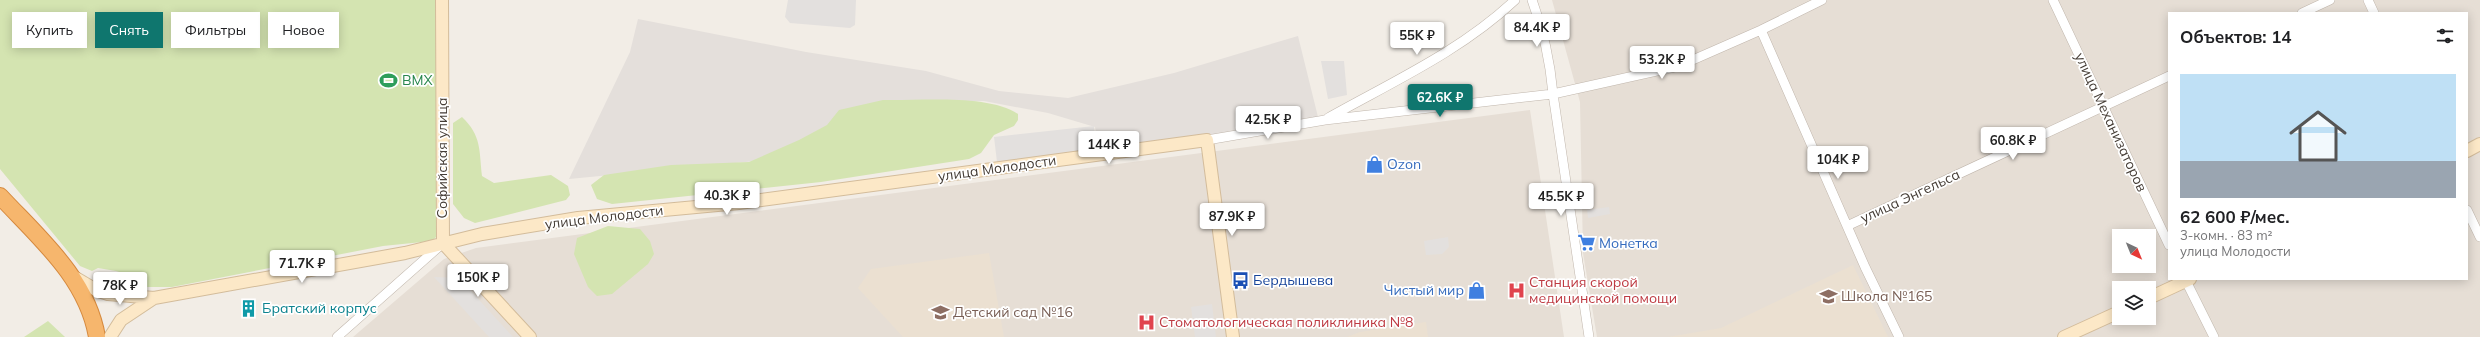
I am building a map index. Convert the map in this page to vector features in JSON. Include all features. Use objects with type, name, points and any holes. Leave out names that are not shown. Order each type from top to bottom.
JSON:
[{"type":"highway","points":[[0,196],[74,277],[84,295],[95,324],[97,337]]},
{"type":"street","name":"Софийская улица","points":[[442,0],[443,244]]},
{"type":"street","points":[[1325,120],[1462,42],[1484,27],[1515,0]]},
{"type":"street","points":[[1532,0],[1544,31],[1550,60],[1553,94],[1589,337]]},
{"type":"street","name":"улица Молодости","points":[[154,298],[405,254],[482,234],[578,218],[739,202],[1207,140],[1325,120],[1553,94],[1679,66],[1761,30],[1822,0]]},
{"type":"street","name":"улица Механизаторов","points":[[2053,0],[2168,243]]},
{"type":"street","points":[[2304,12],[2330,0]]},
{"type":"street","points":[[2368,0],[2374,12]]},
{"type":"street","points":[[1761,30],[1847,226],[1900,337]]},
{"type":"street","name":"улица Энгельса","points":[[1847,226],[2168,76]]},
{"type":"street","points":[[1207,140],[1233,337]]},
{"type":"street","points":[[2468,150],[2480,144]]},
{"type":"street","points":[[2468,212],[2480,237]]},
{"type":"street","points":[[338,337],[443,244],[530,337]]},
{"type":"street","points":[[74,277],[96,290],[108,294],[154,298]]},
{"type":"street","points":[[2156,295],[2187,280],[2214,337]]},
{"type":"street","points":[[110,337],[122,320],[154,298]]},
{"type":"street","points":[[2064,337],[2112,315]]},
{"type":"shaded area","points":[[788,0],[856,0],[855,25],[850,28],[790,23],[785,17]]},
{"type":"shaded area","points":[[1552,0],[2480,0],[2480,337],[1597,337],[1583,253],[1580,102]]},
{"type":"shaded area","points":[[638,19],[806,52],[926,71],[999,91],[1068,98],[1174,73],[1298,36],[1318,117],[1194,140],[1099,148],[1095,127],[1048,113],[984,101],[916,102],[826,129],[756,161],[569,179],[630,52]]},
{"type":"shaded area","points":[[1321,61],[1344,61],[1347,95],[1328,99]]},
{"type":"shaded area","points":[[1530,110],[1564,337],[353,337],[444,259],[476,248]]},
{"type":"shaded area","points":[[1094,126],[1096,149],[997,162],[994,137]]},
{"type":"shaded area","points":[[1609,207],[1610,214],[1588,218],[1587,210]]},
{"type":"shaded area","points":[[1448,237],[1449,247],[1442,254],[1426,255],[1424,241]]},
{"type":"shaded area","name":"Детский сад №16","points":[[989,253],[1004,337],[903,337],[858,288],[871,269]]},
{"type":"shaded area","name":"Школа №165","points":[[1853,265],[1888,337],[1668,337],[1721,328]]},
{"type":"shaded area","points":[[434,277],[459,278],[513,337],[489,337]]},
{"type":"shaded area","points":[[1212,304],[1216,337],[1195,337],[1191,307]]},
{"type":"shaded area","points":[[1426,322],[1428,337],[1347,337],[1360,332]]},
{"type":"green space","points":[[0,0],[439,0],[438,235],[432,241],[383,246],[172,287],[147,287],[135,277],[116,271],[98,268],[92,271],[80,266],[0,169]]},
{"type":"green space","points":[[883,100],[972,101],[1005,108],[1018,114],[1018,120],[1014,126],[994,135],[981,153],[969,159],[821,182],[612,204],[597,199],[591,185],[604,175],[671,165],[749,162],[799,140],[827,125],[839,110]]},
{"type":"green space","points":[[462,117],[476,137],[480,151],[482,176],[494,183],[551,175],[568,186],[570,195],[566,200],[475,223],[464,218],[453,204],[453,123]]},
{"type":"green space","points":[[608,226],[640,229],[650,241],[654,254],[648,264],[612,294],[597,296],[588,287],[574,254],[577,238]]},
{"type":"green space","points":[[48,321],[65,337],[24,337]]},
{"type":"place","name":"BMX","points":[[389,80]]},
{"type":"place","name":"Ozon","points":[[1374,164]]},
{"type":"place","name":"Монетка","points":[[1586,243]]},
{"type":"place","name":"Бердышева","points":[[1240,280]]},
{"type":"place","name":"Чистый мир","points":[[1477,290]]},
{"type":"place","name":"Станция скорой медицинской помощи","points":[[1516,290]]},
{"type":"place","name":"Школа №165","points":[[1828,296]]},
{"type":"place","name":"Братский корпус","points":[[249,308]]},
{"type":"place","name":"Детский сад №16","points":[[940,312]]},
{"type":"place","name":"Стоматологическая поликлиника №8","points":[[1146,322]]}]
